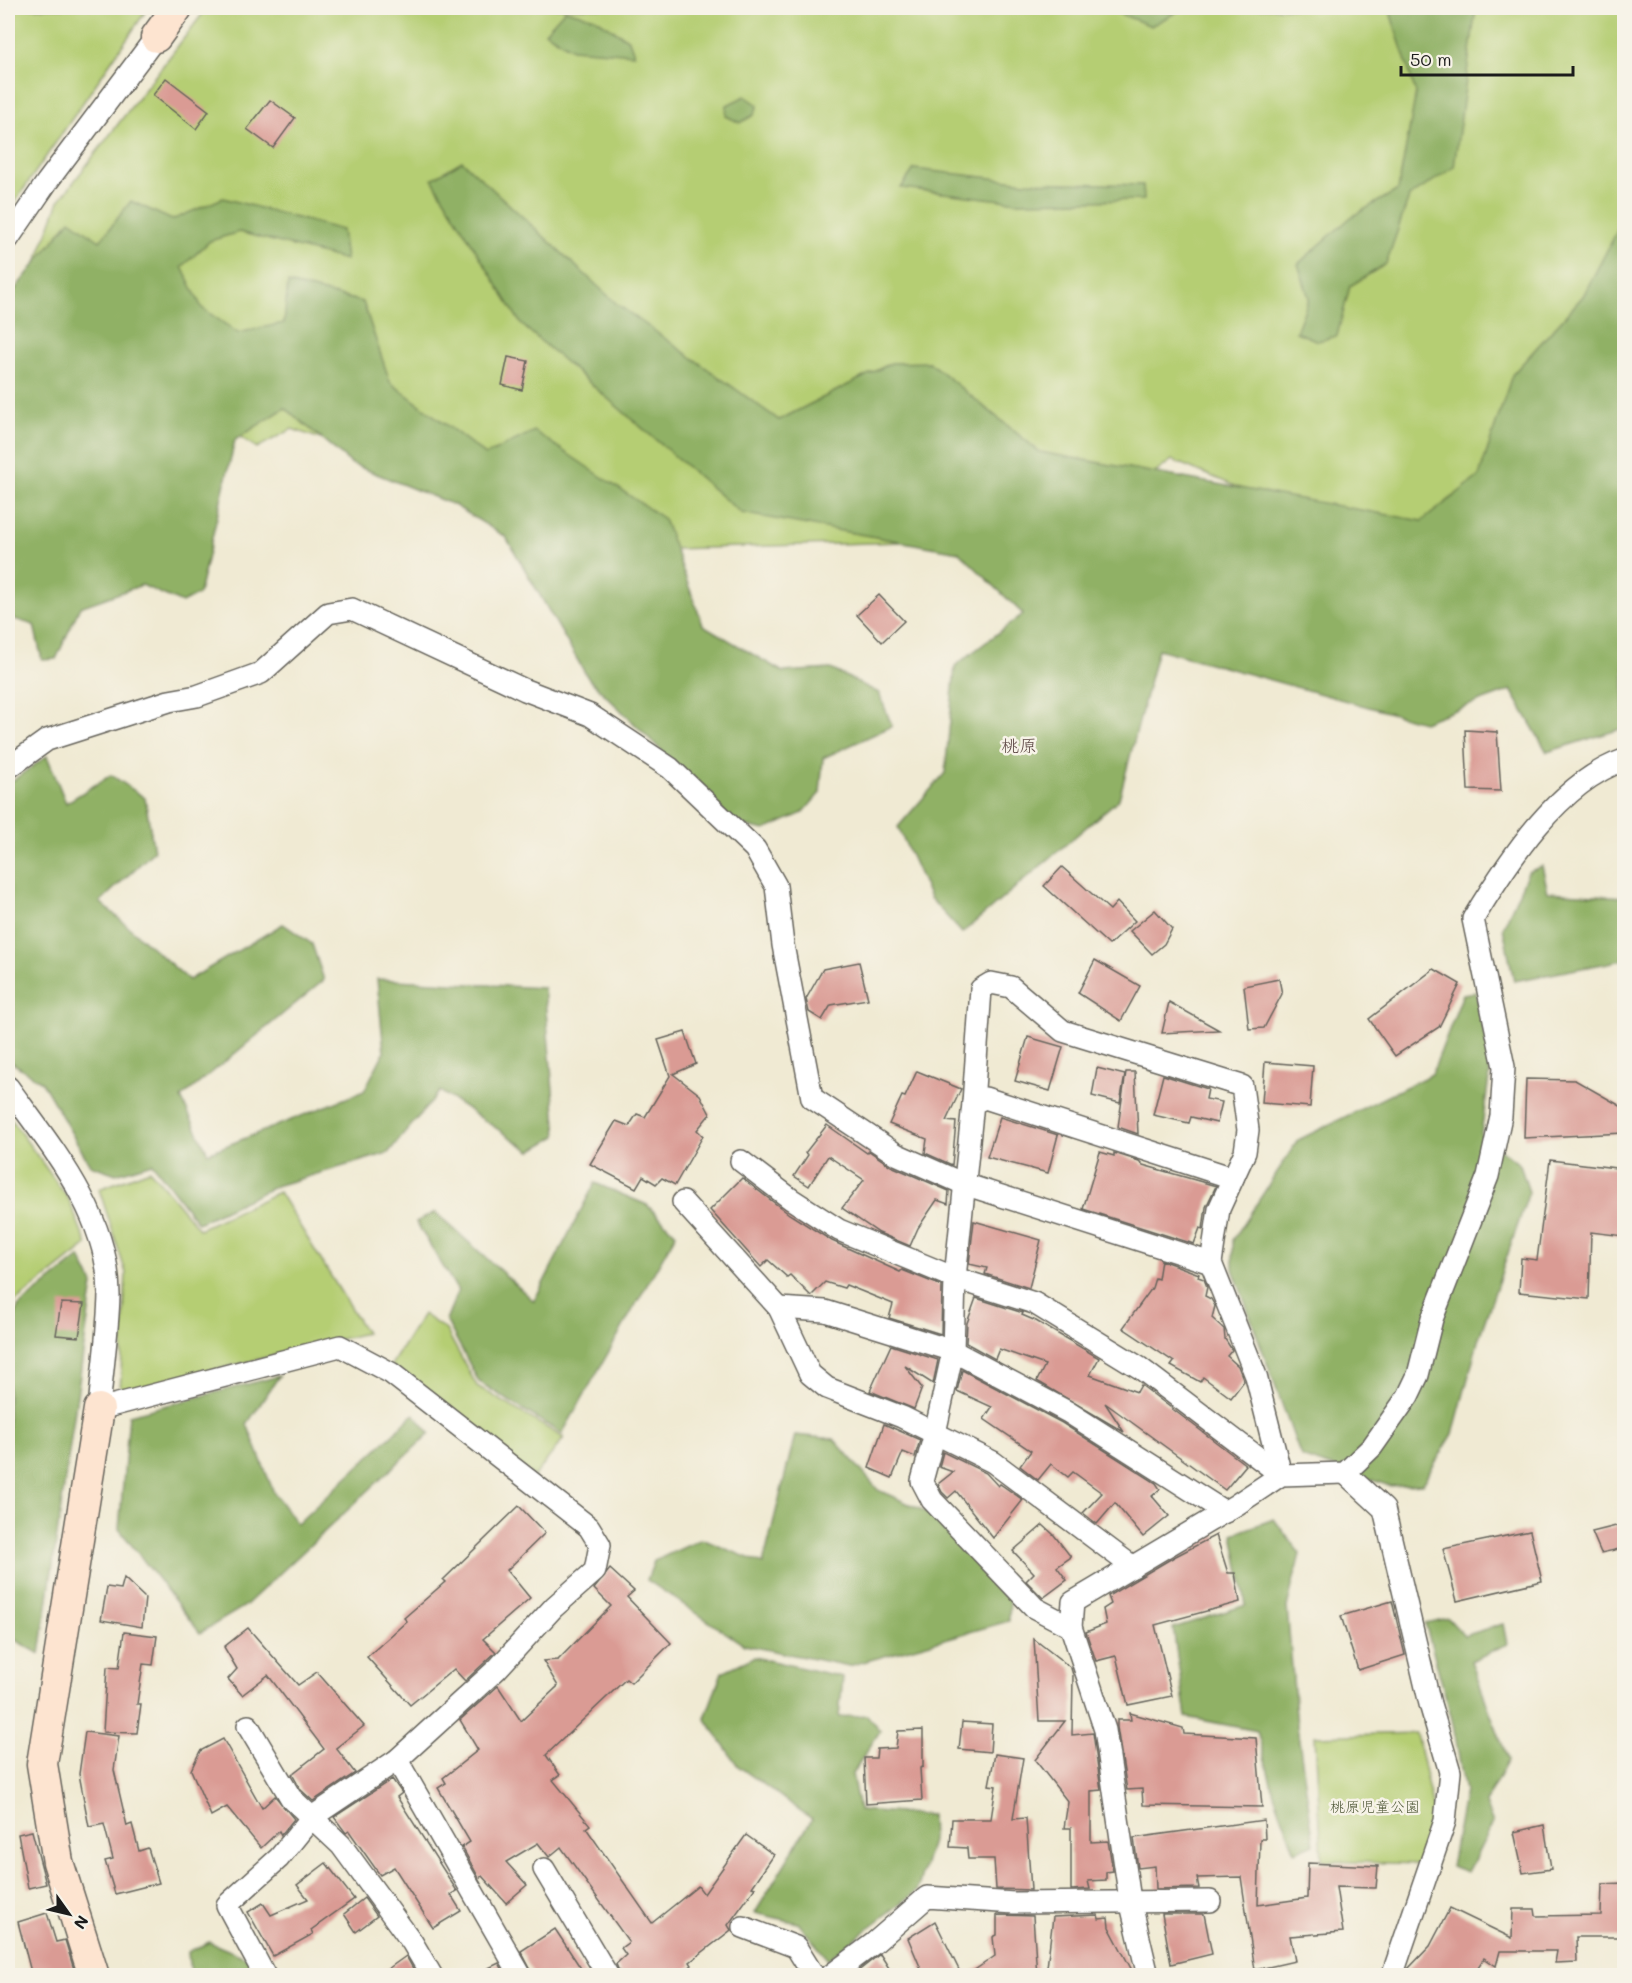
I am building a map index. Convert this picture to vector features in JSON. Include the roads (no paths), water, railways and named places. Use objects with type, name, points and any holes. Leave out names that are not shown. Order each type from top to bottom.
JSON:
[{"type":"street","points":[[8,239],[46,182],[177,8]]},
{"type":"street","points":[[8,768],[46,740],[170,701],[197,696],[261,673],[328,613],[352,609],[525,690],[590,715],[670,768],[755,849],[776,886],[783,945],[812,1098],[896,1154],[964,1184],[1211,1263]]},
{"type":"street","points":[[1148,1976],[1130,1900],[1105,1730],[1071,1627],[1073,1602],[1225,1512],[1281,1475],[1345,1473],[1372,1447],[1408,1396],[1418,1375],[1432,1319],[1488,1176],[1501,1116],[1504,1067],[1473,920],[1501,873],[1539,825],[1580,783],[1624,760]]},
{"type":"street","points":[[1071,1627],[1035,1608],[932,1500],[922,1481],[953,1351],[955,1278],[973,1103],[981,989],[991,983],[1011,987],[1063,1031],[1242,1086],[1248,1130],[1245,1152],[1219,1209],[1211,1263],[1256,1376],[1281,1475]]},
{"type":"street","points":[[8,1087],[78,1188],[98,1234],[105,1260],[109,1294],[99,1410],[42,1764],[58,1862],[94,1976]]},
{"type":"street","points":[[973,1103],[985,1098],[1233,1178]]},
{"type":"street","points":[[741,1161],[791,1199],[839,1230],[955,1278],[1034,1303],[1140,1368],[1281,1475]]},
{"type":"street","points":[[683,1202],[778,1308],[810,1374],[827,1388],[902,1417],[993,1462],[1133,1567]]},
{"type":"street","points":[[778,1308],[825,1311],[953,1351],[1068,1412],[1225,1512]]},
{"type":"street","points":[[99,1410],[340,1346],[391,1373],[589,1527],[600,1545],[595,1571],[554,1607],[497,1669],[397,1760],[312,1817],[279,1858],[227,1905],[266,1976]]},
{"type":"street","points":[[1345,1473],[1384,1509],[1450,1772],[1445,1821],[1392,1976]]},
{"type":"street","points":[[248,1726],[291,1798],[341,1845],[412,1942],[432,1976]]},
{"type":"street","points":[[397,1760],[521,1976]]},
{"type":"street","points":[[544,1869],[608,1976]]},
{"type":"street","points":[[830,1976],[873,1944],[927,1897],[1014,1903],[1130,1900],[1210,1901]]},
{"type":"street","points":[[743,1927],[796,1947],[814,1976]]},
{"type":"district","name":"桃原","points":[[1019,745]]},
{"type":"park label","name":"桃原児童公園","points":[[1375,1806]]}]
